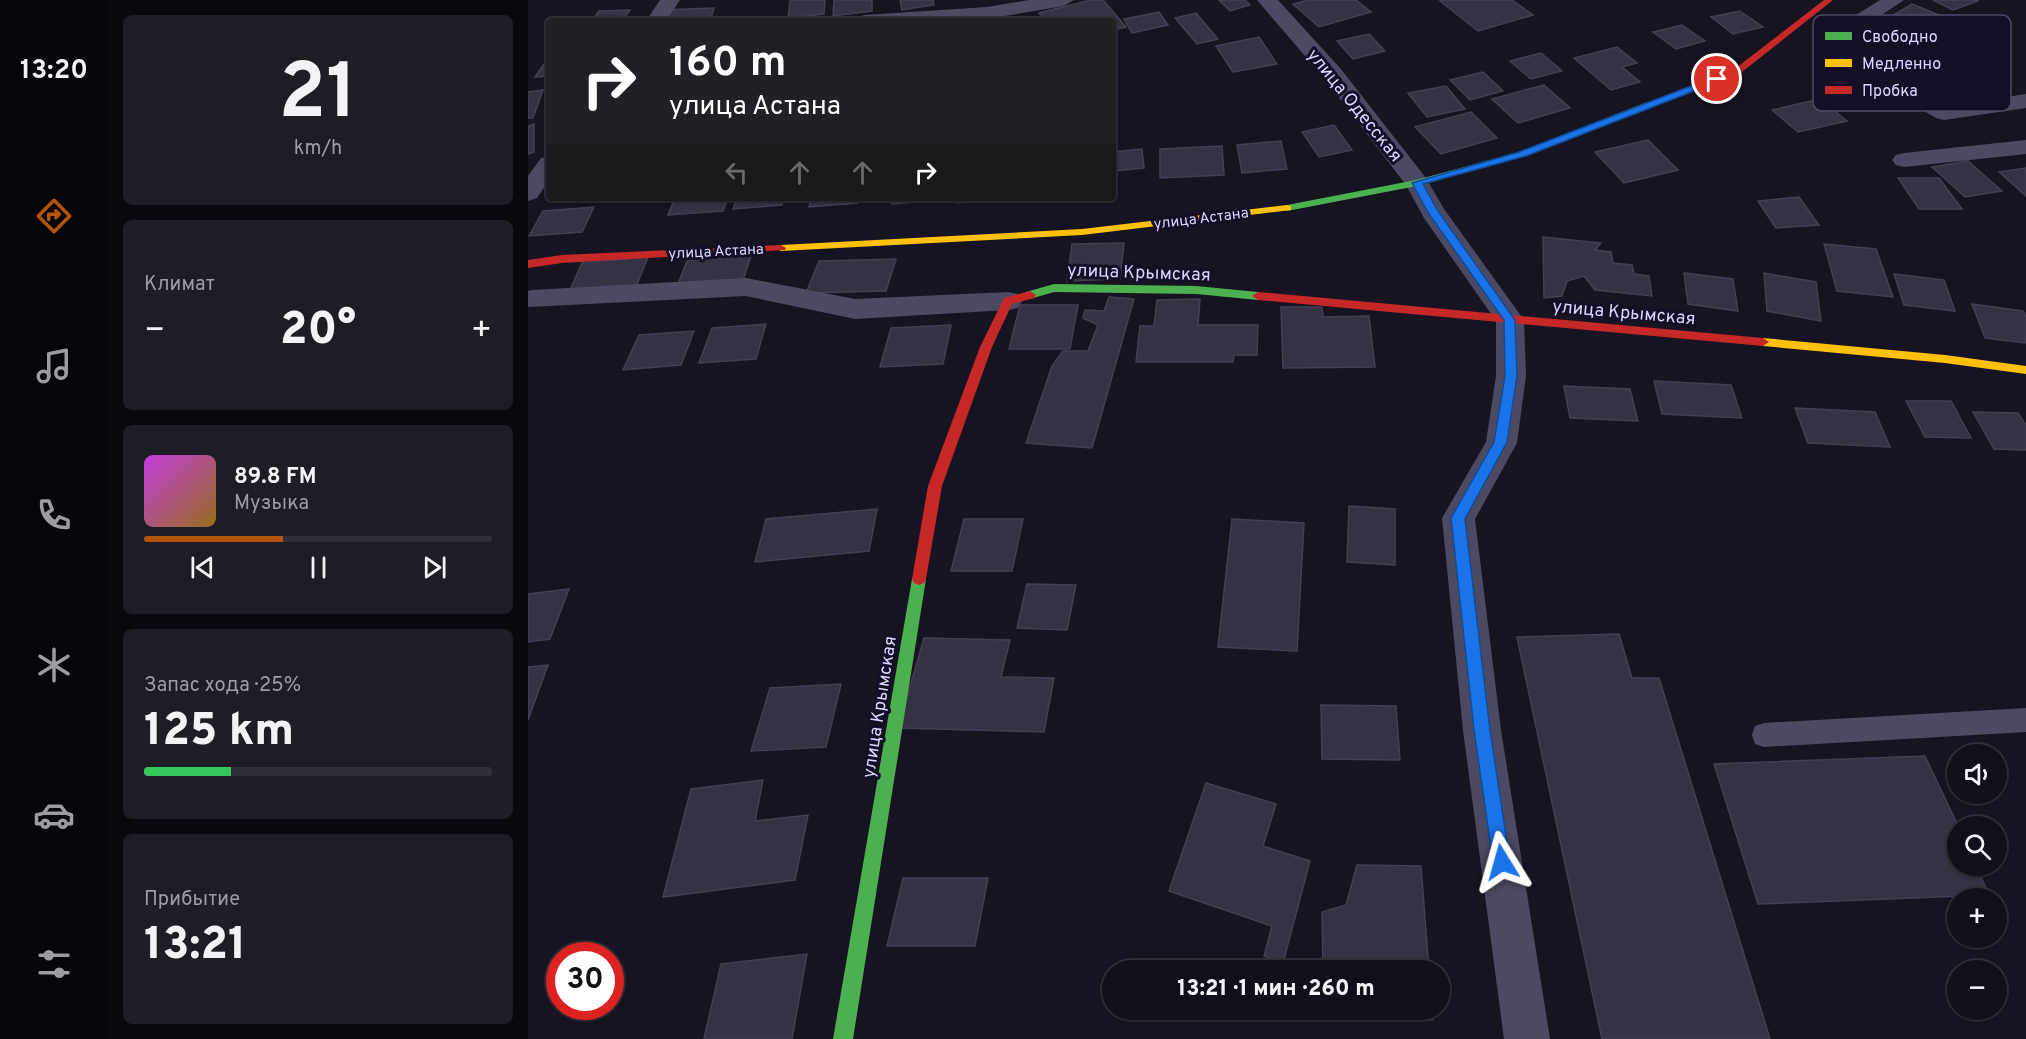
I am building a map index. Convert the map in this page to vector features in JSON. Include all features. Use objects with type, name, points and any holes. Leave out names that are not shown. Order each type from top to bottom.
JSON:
[{"type":"street","points":[[658,18],[670,0]]},
{"type":"street","points":[[911,18],[987,13],[1064,0]]},
{"type":"street","name":"улица Одесская","points":[[1267,0],[1332,73],[1417,183],[1433,212],[1510,320]]},
{"type":"street","name":"улица Астана","points":[[528,264],[562,259],[1082,232],[1280,208],[1417,183],[1522,154],[1738,70],[1829,0]]},
{"type":"street","points":[[1870,15],[1894,0]]},
{"type":"street","points":[[2011,103],[2026,101]]},
{"type":"street","points":[[1940,111],[1944,113],[1958,111]]},
{"type":"street","points":[[1905,160],[2026,147]]},
{"type":"street","points":[[528,193],[546,167]]},
{"type":"street","points":[[532,299],[746,287],[784,292],[855,309],[1008,301]]},
{"type":"street","name":"улица Крымская","points":[[843,1039],[935,486],[986,347],[1008,301],[1054,288],[1196,290],[1945,359],[2026,370]]},
{"type":"street","points":[[1510,320],[1511,376],[1501,442],[1458,518],[1482,730],[1527,1039]]},
{"type":"lane","points":[[1764,735],[2026,720]]},
{"type":"building","points":[[790,0],[825,0],[824,14],[788,18]]},
{"type":"building","points":[[834,0],[872,0],[872,11],[833,16]]},
{"type":"building","points":[[900,0],[933,0],[934,5],[902,10]]},
{"type":"building","points":[[1091,0],[1103,0],[1126,27],[1116,29],[1116,18],[1043,18],[1039,13]]},
{"type":"building","points":[[1219,0],[1245,0],[1250,5],[1230,11]]},
{"type":"building","points":[[1308,0],[1356,0],[1371,12],[1319,27],[1293,4]]},
{"type":"building","points":[[1512,0],[1533,15],[1478,31],[1440,1]]},
{"type":"building","points":[[1933,0],[1977,0],[1978,1],[1953,10]]},
{"type":"building","points":[[1912,4],[1939,15],[1894,15]]},
{"type":"building","points":[[714,8],[711,18],[659,18],[663,10]]},
{"type":"building","points":[[630,10],[624,18],[594,18],[599,11]]},
{"type":"building","points":[[1740,11],[1763,27],[1733,34],[1711,17]]},
{"type":"building","points":[[1159,12],[1168,25],[1132,33],[1124,19]]},
{"type":"building","points":[[1196,13],[1218,39],[1197,44],[1175,18]]},
{"type":"building","points":[[1682,25],[1705,41],[1676,49],[1653,32]]},
{"type":"building","points":[[1369,34],[1385,51],[1353,59],[1337,41]]},
{"type":"building","points":[[1259,37],[1277,64],[1233,72],[1216,46]]},
{"type":"building","points":[[1617,47],[1637,63],[1622,67],[1640,82],[1611,90],[1574,58]]},
{"type":"building","points":[[1541,53],[1562,71],[1531,79],[1510,61]]},
{"type":"building","points":[[546,61],[546,76],[535,77]]},
{"type":"building","points":[[1483,72],[1503,91],[1470,100],[1450,80]]},
{"type":"building","points":[[1544,85],[1570,108],[1518,123],[1492,99]]},
{"type":"building","points":[[1446,86],[1465,109],[1427,117],[1408,93]]},
{"type":"building","points":[[543,90],[533,118],[528,118],[528,92]]},
{"type":"building","points":[[1813,101],[1813,111],[1835,111],[1847,121],[1798,132],[1772,110]]},
{"type":"building","points":[[1471,112],[1497,138],[1441,154],[1415,127]]},
{"type":"building","points":[[534,124],[534,152],[528,154],[528,126]]},
{"type":"building","points":[[1334,125],[1352,150],[1319,157],[1302,132]]},
{"type":"building","points":[[1648,140],[1678,170],[1624,183],[1595,152]]},
{"type":"building","points":[[1281,141],[1287,169],[1242,173],[1237,145]]},
{"type":"building","points":[[1222,146],[1224,175],[1160,178],[1160,149]]},
{"type":"building","points":[[1142,149],[1144,168],[1116,171],[1116,152]]},
{"type":"building","points":[[1968,161],[2002,191],[1965,197],[1932,167]]},
{"type":"building","points":[[2026,168],[2026,196],[1999,172]]},
{"type":"building","points":[[1898,178],[1939,178],[1962,209],[1919,209]]},
{"type":"building","points":[[1799,197],[1819,225],[1776,228],[1758,201]]},
{"type":"building","points":[[674,201],[727,201],[723,211],[668,215]]},
{"type":"building","points":[[736,201],[783,201],[782,205],[733,209]]},
{"type":"building","points":[[810,201],[858,201],[858,203],[809,207]]},
{"type":"building","points":[[892,201],[929,201],[892,204]]},
{"type":"building","points":[[594,207],[582,232],[529,236],[543,211]]},
{"type":"building","points":[[1543,237],[1601,243],[1595,250],[1611,252],[1613,263],[1632,265],[1634,274],[1649,276],[1652,296],[1595,290],[1584,276],[1567,281],[1562,296],[1544,298]]},
{"type":"building","points":[[1124,243],[1120,279],[1067,281],[1072,244]]},
{"type":"building","points":[[1824,244],[1876,249],[1893,297],[1837,291]]},
{"type":"building","points":[[751,256],[742,283],[676,289],[687,261]]},
{"type":"building","points":[[648,257],[636,287],[568,294],[582,263]]},
{"type":"building","points":[[896,259],[886,291],[806,293],[819,261]]},
{"type":"building","points":[[1684,273],[1733,279],[1738,311],[1688,304]]},
{"type":"building","points":[[1764,273],[1816,282],[1821,321],[1767,311]]},
{"type":"building","points":[[1894,274],[1944,280],[1955,311],[1904,305]]},
{"type":"building","points":[[1109,297],[1134,299],[1092,448],[1026,443],[1052,366],[1063,351],[1088,351],[1098,325],[1083,318],[1085,310],[1104,311]]},
{"type":"building","points":[[1200,299],[1198,325],[1258,325],[1257,355],[1234,355],[1233,362],[1136,362],[1140,326],[1154,326],[1157,300]]},
{"type":"building","points":[[1972,304],[2023,311],[2026,317],[2026,343],[1985,338]]},
{"type":"building","points":[[1020,305],[1078,305],[1070,349],[1009,349]]},
{"type":"building","points":[[1281,307],[1322,307],[1323,317],[1369,316],[1375,367],[1283,368]]},
{"type":"building","points":[[766,324],[756,359],[699,363],[712,328]]},
{"type":"building","points":[[951,325],[943,364],[880,367],[891,328]]},
{"type":"building","points":[[694,331],[681,365],[623,370],[639,335]]},
{"type":"building","points":[[1654,381],[1731,385],[1742,418],[1662,414]]},
{"type":"building","points":[[1564,386],[1630,389],[1638,421],[1570,418]]},
{"type":"building","points":[[1906,401],[1951,401],[1971,438],[1925,437]]},
{"type":"building","points":[[1795,408],[1875,412],[1890,447],[1808,443]]},
{"type":"building","points":[[1973,412],[2018,413],[2026,425],[2026,450],[1994,449]]},
{"type":"building","points":[[1349,506],[1395,509],[1395,565],[1347,562]]},
{"type":"building","points":[[877,509],[869,551],[755,562],[766,519]]},
{"type":"building","points":[[964,519],[1023,519],[1012,571],[951,571]]},
{"type":"building","points":[[1232,519],[1304,523],[1297,651],[1218,647]]},
{"type":"building","points":[[1027,584],[1076,585],[1067,630],[1017,628]]},
{"type":"building","points":[[569,589],[550,639],[528,642],[528,594]]},
{"type":"building","points":[[1619,634],[1632,678],[1659,678],[1770,1039],[1602,1039],[1517,637]]},
{"type":"building","points":[[924,638],[1010,640],[1001,677],[1054,678],[1044,732],[898,728]]},
{"type":"building","points":[[548,665],[528,720],[528,667]]},
{"type":"building","points":[[841,684],[826,747],[751,751],[770,688]]},
{"type":"building","points":[[1321,705],[1396,706],[1400,760],[1322,759]]},
{"type":"building","points":[[1925,756],[1953,816],[1947,816],[1947,876],[1980,876],[1986,888],[1947,888],[1947,897],[1758,904],[1714,764]]},
{"type":"building","points":[[763,780],[755,821],[808,815],[795,880],[663,897],[691,789]]},
{"type":"building","points":[[1206,783],[1276,804],[1263,846],[1310,861],[1284,960],[1264,956],[1272,926],[1169,891]]},
{"type":"building","points":[[1357,865],[1421,866],[1428,960],[1323,960],[1322,912],[1346,905]]},
{"type":"building","points":[[903,878],[988,878],[975,946],[887,946]]},
{"type":"building","points":[[807,954],[792,1039],[704,1039],[721,964]]},
{"type":"traffic: fast","points":[[1287,208],[1417,183],[1523,154],[1650,104]]},
{"type":"traffic: fast","points":[[1030,295],[1054,288],[1196,290],[1258,296]]},
{"type":"traffic: fast","points":[[843,1039],[919,579]]},
{"type":"traffic: slow","points":[[781,248],[1082,232],[1287,208]]},
{"type":"traffic: slow","points":[[1763,342],[1945,359],[2026,370]]},
{"type":"traffic: jam","points":[[1650,104],[1739,70],[1829,0]]},
{"type":"traffic: jam","points":[[528,264],[562,259],[781,248]]},
{"type":"traffic: jam","points":[[919,579],[935,486],[986,347],[1008,301],[1030,295]]},
{"type":"traffic: jam","points":[[1258,296],[1763,342]]},
{"type":"route","points":[[1502,862],[1482,730],[1458,518],[1501,442],[1511,376],[1510,320],[1433,212],[1417,183],[1522,154],[1717,79]]}]
